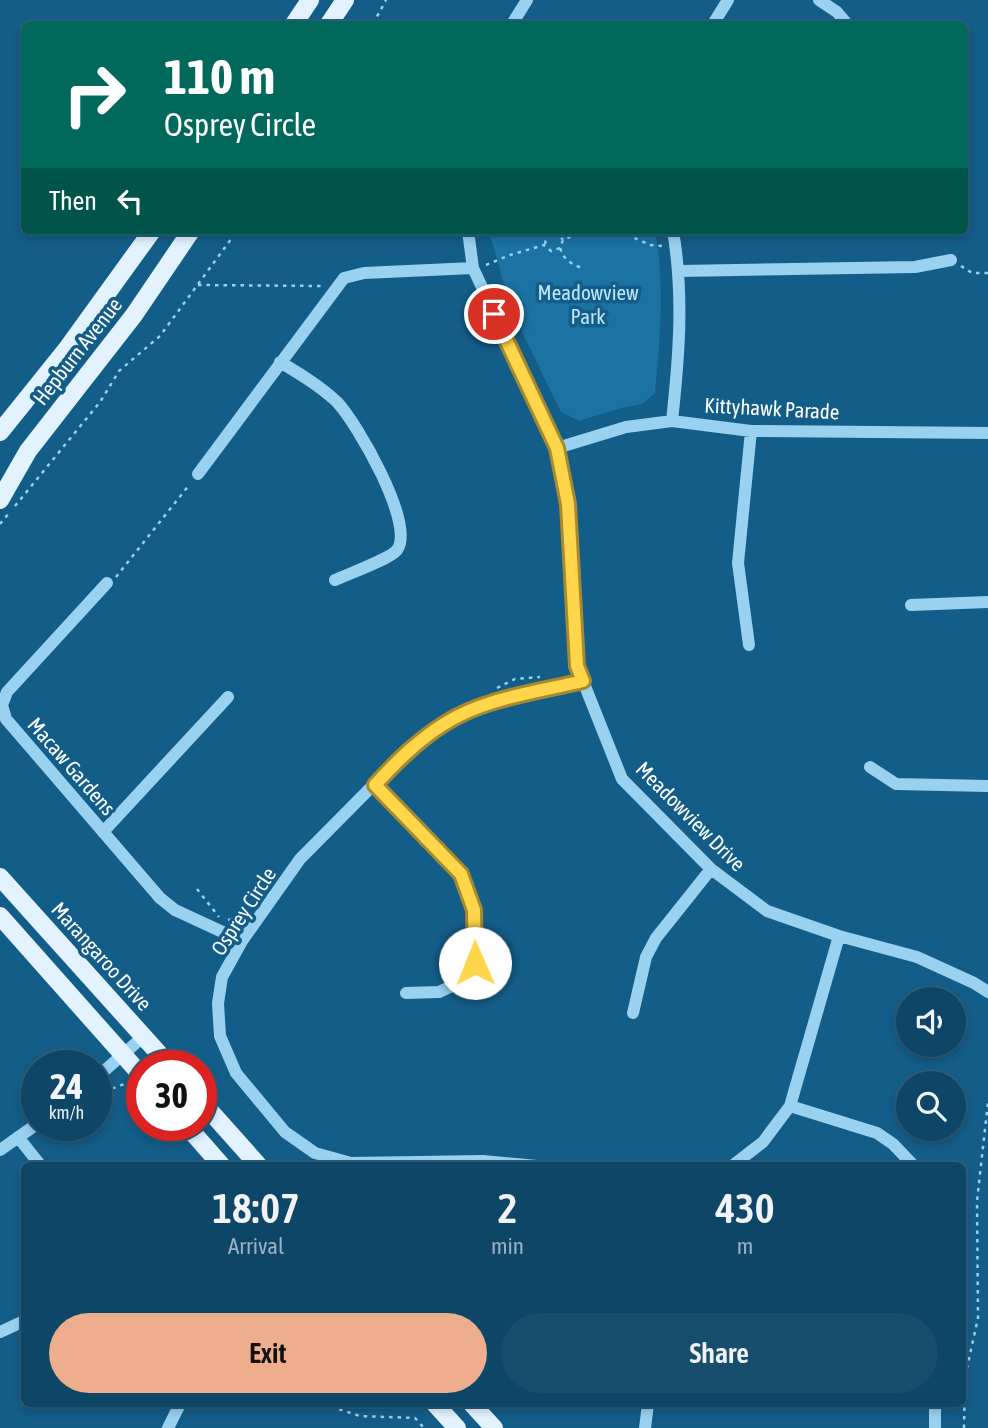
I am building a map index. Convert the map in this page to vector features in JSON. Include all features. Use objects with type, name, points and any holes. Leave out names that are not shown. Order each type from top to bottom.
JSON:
[{"type":"main road","points":[[296,21],[310,0]]},
{"type":"main road","points":[[331,21],[345,0]]},
{"type":"main road","name":"Hepburn Avenue","points":[[0,432],[66,350],[149,235]]},
{"type":"main road","name":"Hepburn Avenue","points":[[0,500],[28,451],[134,315],[188,235]]},
{"type":"main road","name":"Marangaroo Drive","points":[[0,877],[156,1050]]},
{"type":"main road","points":[[0,916],[126,1061]]},
{"type":"main road","points":[[217,1119],[255,1162]]},
{"type":"main road","points":[[200,1141],[218,1162]]},
{"type":"main road","points":[[438,1407],[457,1428]]},
{"type":"main road","points":[[475,1407],[494,1428]]},
{"type":"street","points":[[514,21],[527,0]]},
{"type":"street","points":[[715,21],[728,0]]},
{"type":"street","points":[[819,0],[837,12],[844,21]]},
{"type":"street","name":"Meadowview Drive","points":[[468,235],[472,268],[557,448],[568,504],[577,666],[622,779],[712,869],[766,911],[839,936],[917,957],[988,992]]},
{"type":"street","points":[[671,421],[680,350],[680,271],[674,235]]},
{"type":"street","points":[[680,271],[915,267],[950,260]]},
{"type":"street","points":[[198,474],[344,278],[364,273],[472,268]]},
{"type":"street","points":[[280,362],[318,387],[348,414],[395,505],[402,530],[402,541],[396,552],[335,580]]},
{"type":"street","name":"Kittyhawk Parade","points":[[557,448],[626,427],[671,421],[751,430],[988,433]]},
{"type":"street","points":[[748,645],[738,564],[751,430]]},
{"type":"street","name":"Macaw Gardens","points":[[107,583],[7,692],[2,705],[6,719],[160,898],[175,910],[242,940]]},
{"type":"street","points":[[911,605],[988,602]]},
{"type":"street","name":"Osprey Circle","points":[[347,1162],[315,1153],[285,1132],[236,1073],[220,1036],[218,1003],[222,977],[242,940],[300,859],[410,748],[446,722],[488,704],[583,681]]},
{"type":"street","points":[[103,832],[228,698]]},
{"type":"street","points":[[870,766],[897,784],[988,786]]},
{"type":"street","points":[[375,785],[461,874],[474,910],[475,963],[469,978],[439,992],[407,993]]},
{"type":"street","points":[[633,1013],[646,957],[656,938],[712,869]]},
{"type":"street","points":[[737,1162],[763,1142],[790,1106],[839,936]]},
{"type":"street","points":[[112,1064],[144,1037]]},
{"type":"street","points":[[790,1106],[877,1133],[893,1144],[910,1162]]},
{"type":"street","points":[[0,1150],[21,1135]]},
{"type":"street","points":[[18,1137],[38,1162]]},
{"type":"street","name":"Osprey Circle","points":[[417,1162],[494,1162]]},
{"type":"street","points":[[0,1332],[21,1322]]},
{"type":"street","points":[[167,1428],[178,1407]]},
{"type":"street","points":[[645,1428],[648,1407]]},
{"type":"street","points":[[935,1407],[935,1428]]},
{"type":"path","points":[[375,21],[386,0]]},
{"type":"path","points":[[0,524],[100,402],[119,371],[160,336],[234,235]]},
{"type":"path","points":[[544,245],[547,235]]},
{"type":"path","points":[[559,235],[563,240]]},
{"type":"path","points":[[574,235],[563,240],[560,248],[564,257],[573,265],[582,268]]},
{"type":"path","points":[[628,235],[650,245],[676,246]]},
{"type":"path","points":[[472,268],[544,245]]},
{"type":"path","points":[[544,245],[551,251],[560,248]]},
{"type":"path","points":[[950,260],[972,273],[988,273]]},
{"type":"path","points":[[198,285],[338,286]]},
{"type":"path","points":[[107,583],[119,575],[198,474]]},
{"type":"path","points":[[489,691],[515,679],[545,677]]},
{"type":"path","points":[[197,889],[221,918],[233,920],[246,914],[253,898],[278,867]]},
{"type":"path","points":[[966,1372],[978,1318],[977,1201],[988,1102]]},
{"type":"path","points":[[332,1407],[360,1416],[415,1418],[425,1428]]},
{"type":"path","points":[[964,1407],[964,1428]]},
{"type":"green space","name":"Meadowview Park","points":[[490,235],[656,235],[661,291],[655,393],[642,404],[579,421],[561,412],[511,309]]},
{"type":"route","points":[[475,963],[474,910],[461,874],[375,785],[410,748],[446,722],[488,704],[583,681],[577,666],[568,504],[557,448],[494,314]]}]
